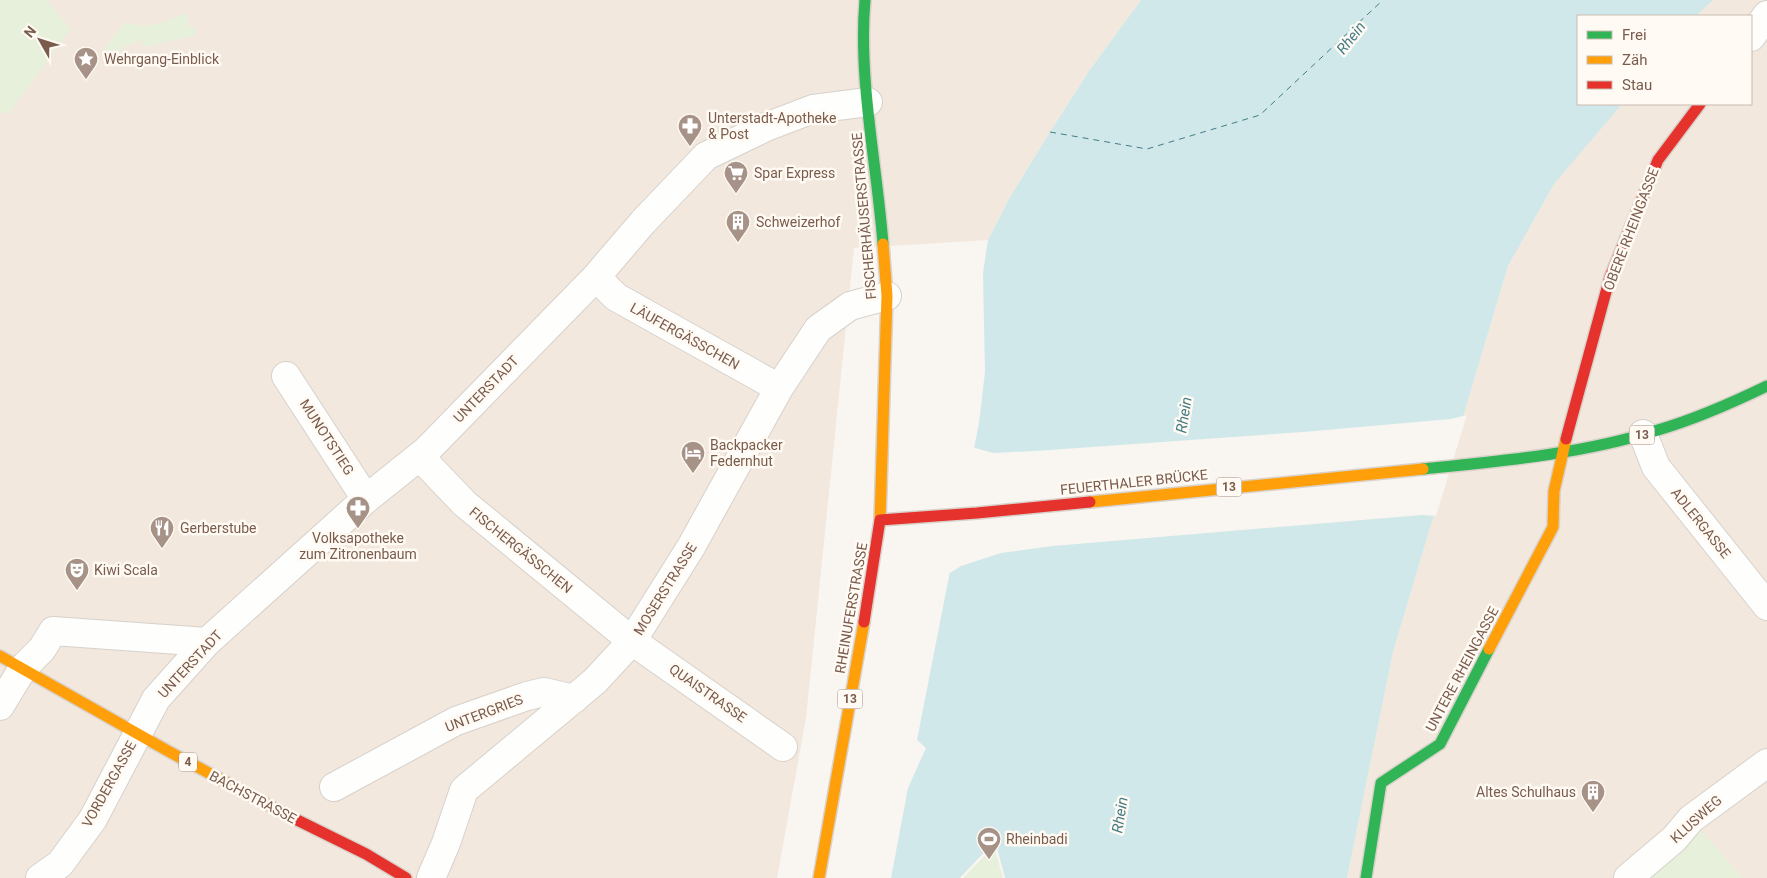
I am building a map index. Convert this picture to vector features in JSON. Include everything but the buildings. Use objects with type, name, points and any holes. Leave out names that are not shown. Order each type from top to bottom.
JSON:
[{"type":"main road","name":"FISCHERHÄUSERSTRASSE","points":[[865,0],[864,24],[868,102],[888,296],[880,520]]},
{"type":"main road","name":"OBERE RHEINGASSE","points":[[1562,453],[1610,277],[1658,160],[1699,105]]},
{"type":"main road","name":"13","points":[[1562,453],[1643,434],[1719,408],[1767,386]]},
{"type":"main road","name":"FEUERTHALER BRÜCKE","points":[[880,520],[1562,453]]},
{"type":"main road","name":"UNTERE RHEINGASSE","points":[[1366,878],[1381,782],[1440,744],[1553,527],[1554,491],[1562,453]]},
{"type":"main road","name":"RHEINUFERSTRASSE","points":[[819,878],[871,583],[880,520]]},
{"type":"main road","name":"BACHSTRASSE","points":[[12,662],[184,760],[366,854],[406,878]]},
{"type":"street","points":[[1752,35],[1767,15]]},
{"type":"street","name":"UNTERSTADT","points":[[138,733],[156,699],[207,642],[366,499],[426,450],[596,276],[643,222],[706,156],[766,127],[813,109],[868,102]]},
{"type":"street","name":"LÄUFERGÄSSCHEN","points":[[596,276],[616,296],[779,388]]},
{"type":"street","name":"MOSERSTRASSE","points":[[431,878],[446,843],[464,790],[574,699],[632,641],[691,547],[779,388],[818,329],[850,306],[888,296]]},
{"type":"street","name":"MUNOTSTIEG","points":[[286,376],[366,499]]},
{"type":"street","name":"ADLERGASSE","points":[[1643,434],[1656,467],[1767,606]]},
{"type":"street","name":"FISCHERGÄSSCHEN","points":[[426,450],[422,459],[465,504],[632,641]]},
{"type":"street","points":[[0,706],[12,662],[42,649],[53,631],[207,642]]},
{"type":"street","name":"QUAISTRASSE","points":[[632,641],[782,747]]},
{"type":"street","name":"UNTERGRIES","points":[[334,787],[456,721],[527,696],[544,692],[574,699]]},
{"type":"street","name":"VORDERGASSE","points":[[56,873],[92,819],[138,733]]},
{"type":"street","name":"KLUSWEG","points":[[1628,878],[1674,839],[1691,819],[1767,763]]},
{"type":"shaded area","points":[[0,0],[1141,0],[1089,71],[1050,132],[1010,197],[988,240],[854,248],[806,718],[777,878],[0,878]]},
{"type":"shaded area","points":[[1713,0],[1767,0],[1767,878],[1347,878],[1393,652],[1508,266],[1554,184],[1617,105],[1752,105],[1752,15],[1697,15]]},
{"type":"green space","points":[[0,0],[47,0],[71,29],[8,114],[0,112]]},
{"type":"green space","points":[[185,13],[188,14],[188,26],[195,27],[197,35],[143,47],[141,40],[124,47],[111,61],[101,53],[126,22],[141,25],[156,24],[171,20]]},
{"type":"green space","points":[[1691,819],[1743,878],[1633,878]]},
{"type":"green space","name":"Rheinbadi","points":[[995,841],[1005,878],[960,878]]},
{"type":"water","name":"Rhein","points":[[1141,0],[1713,0],[1697,15],[1577,15],[1577,105],[1621,105],[1554,184],[1508,266],[1393,652],[1347,878],[1005,878],[995,841],[960,878],[891,878],[908,788],[926,748],[917,740],[979,423],[985,372],[983,273],[988,240],[1010,197],[1089,71]]},
{"type":"pier","points":[[1467,415],[1436,516],[1422,515],[1053,546],[1001,553],[961,566],[947,575],[972,447],[993,453],[1035,451],[1303,432],[1451,419]]},
{"type":"pier","points":[[995,841],[1005,878],[1003,878],[994,846],[963,878],[960,878]]},
{"type":"ferry route","points":[[1050,132],[1147,149],[1260,115],[1383,0]]},
{"type":"traffic: fast","points":[[865,0],[864,60],[866,91],[883,244]]},
{"type":"traffic: fast","points":[[1423,469],[1542,456],[1600,445],[1672,426],[1700,416],[1767,386]]},
{"type":"traffic: fast","points":[[1366,878],[1381,783],[1440,744],[1489,649]]},
{"type":"traffic: slow","points":[[880,520],[887,296],[883,244]]},
{"type":"traffic: slow","points":[[1489,649],[1553,527],[1554,491],[1566,439]]},
{"type":"traffic: slow","points":[[1090,502],[1423,469]]},
{"type":"traffic: slow","points":[[819,878],[864,622]]},
{"type":"traffic: slow","points":[[0,656],[168,751],[285,814]]},
{"type":"traffic: jam","points":[[1566,439],[1610,277],[1658,160],[1699,105]]},
{"type":"traffic: jam","points":[[864,622],[880,520],[1090,502]]},
{"type":"traffic: jam","points":[[285,814],[366,854],[406,878]]},
{"type":"place","name":"Wehrgang-Einblick","points":[[86,80]]},
{"type":"place","name":"Unterstadt-Apotheke & Post","points":[[690,147]]},
{"type":"place","name":"Spar Express","points":[[736,194]]},
{"type":"place","name":"Schweizerhof","points":[[738,243]]},
{"type":"place","name":"Backpacker Federnhut","points":[[693,474]]},
{"type":"place","name":"Volksapotheke zum Zitronenbaum","points":[[358,529]]},
{"type":"place","name":"Gerberstube","points":[[162,549]]},
{"type":"place","name":"Kiwi Scala","points":[[77,591]]},
{"type":"place","name":"Altes Schulhaus","points":[[1593,813]]},
{"type":"place","name":"Rheinbadi","points":[[989,860]]}]
